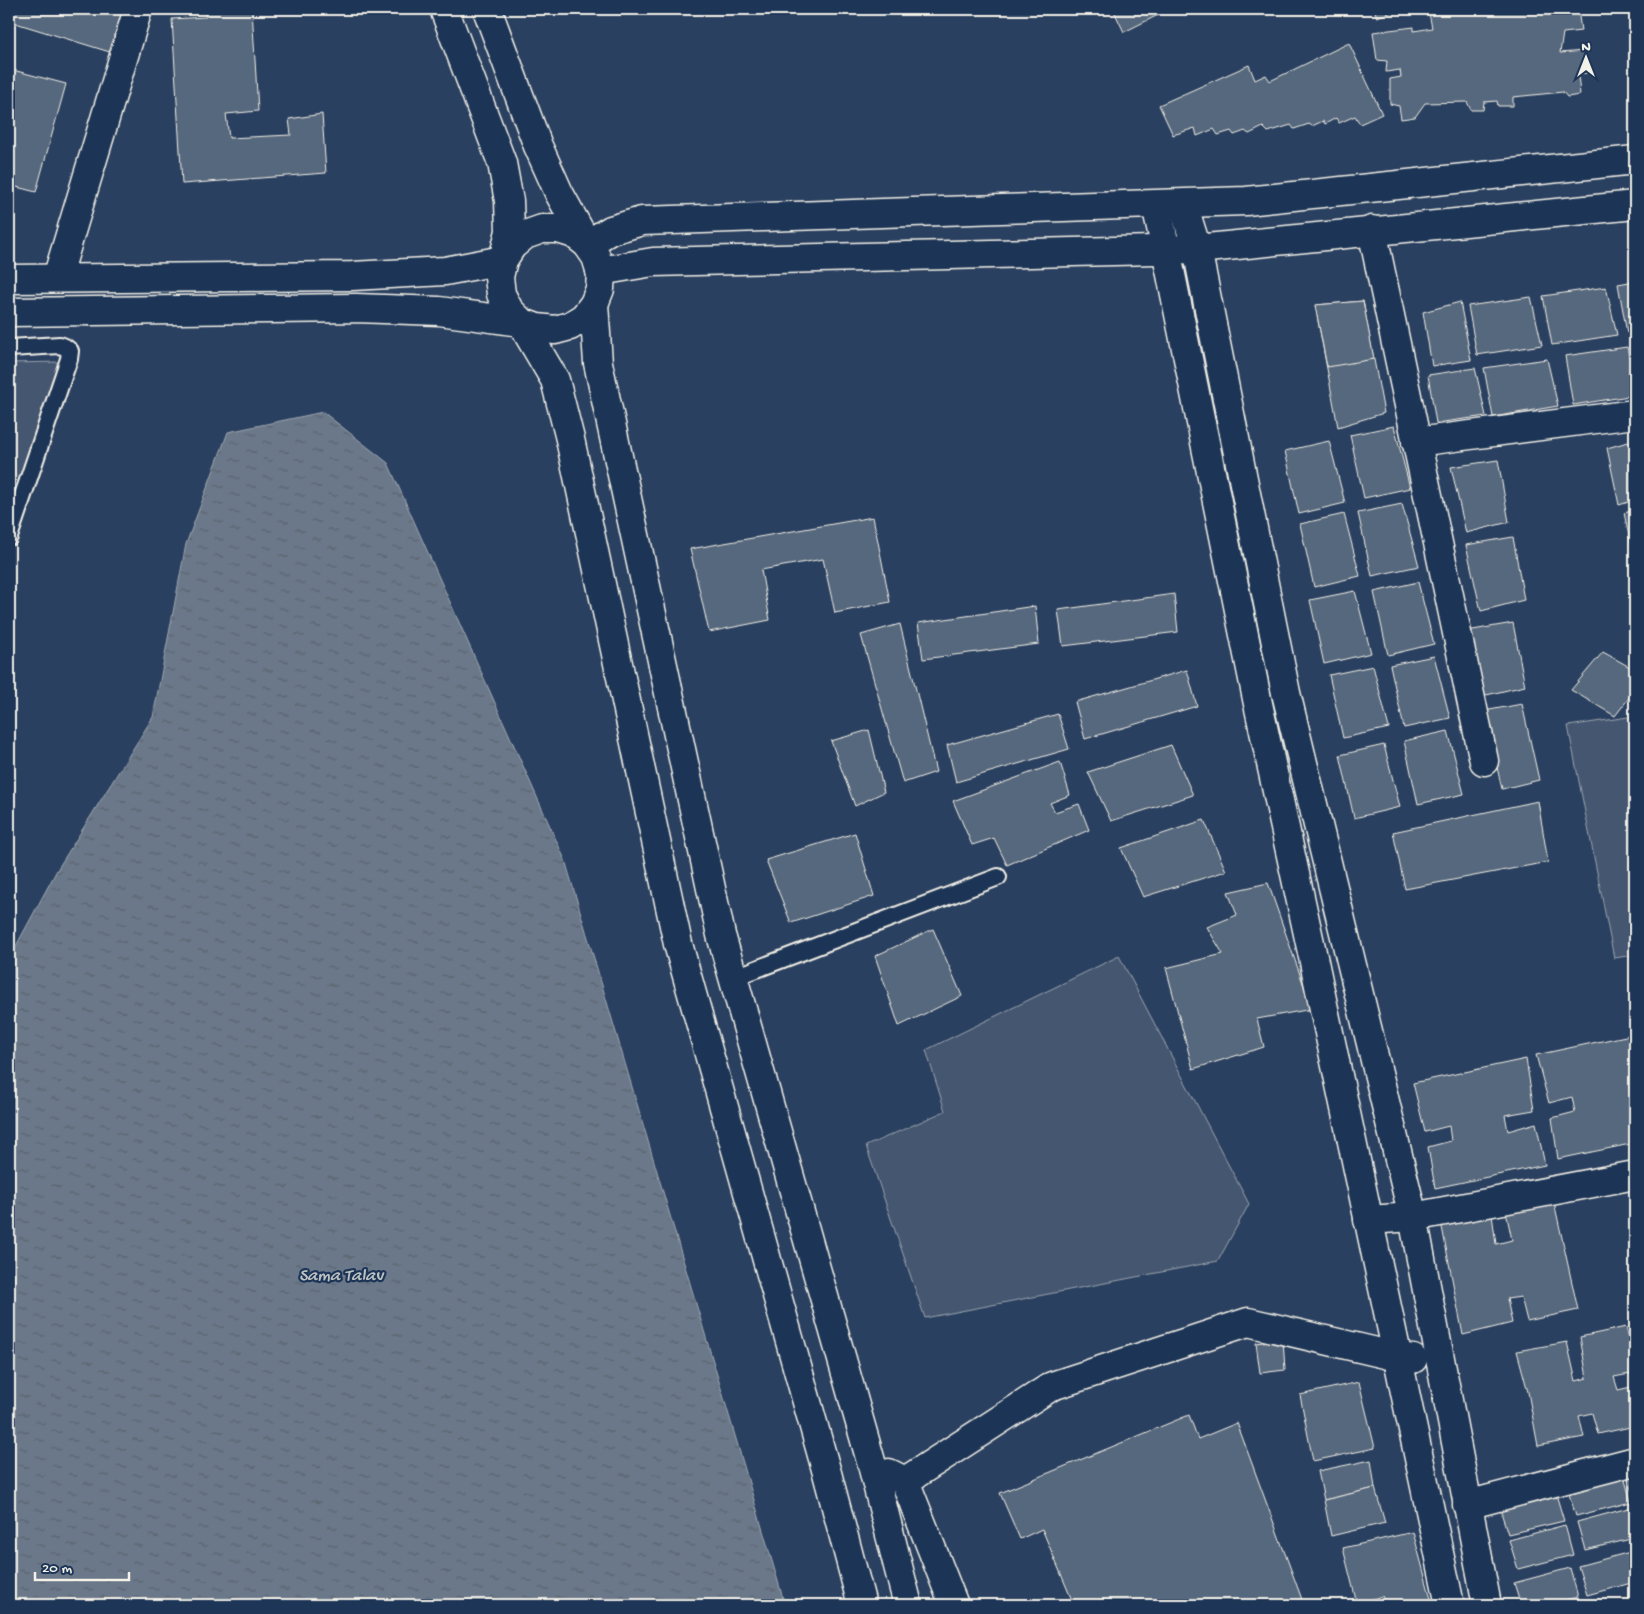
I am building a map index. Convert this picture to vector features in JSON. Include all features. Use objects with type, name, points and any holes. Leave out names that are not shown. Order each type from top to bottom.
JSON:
[{"type":"main road","points":[[57,278],[138,9]]},
{"type":"main road","points":[[444,9],[502,163],[509,201],[510,231],[499,277],[502,294],[509,310],[521,322],[555,380],[570,439],[678,944],[828,1473],[862,1605]]},
{"type":"main road","points":[[9,312],[356,308],[438,311],[521,322],[537,328],[555,330],[570,326],[584,317],[594,304],[600,289],[600,271],[596,257],[559,193],[538,146],[487,9]]},
{"type":"main road","points":[[587,244],[611,230],[642,221],[1246,201],[1635,160]]},
{"type":"main road","points":[[1183,204],[1198,249],[1286,693],[1412,1217],[1487,1605]]},
{"type":"main road","points":[[1156,205],[1256,699],[1300,894],[1450,1605]]},
{"type":"main road","points":[[600,271],[653,262],[1198,249],[1635,205]]},
{"type":"main road","points":[[9,279],[362,275],[445,271],[503,260],[518,240],[525,235],[542,229],[558,229],[574,234],[587,244]]},
{"type":"main road","points":[[1372,230],[1484,761]]},
{"type":"main road","points":[[594,304],[598,363],[721,936],[872,1465],[908,1605]]},
{"type":"main road","points":[[1416,442],[1635,414]]},
{"type":"main road","points":[[1256,699],[1286,693]]},
{"type":"main road","points":[[628,714],[671,703]]},
{"type":"main road","points":[[666,887],[708,877]]},
{"type":"main road","points":[[1300,894],[1332,886]]},
{"type":"main road","points":[[1368,1220],[1412,1217],[1635,1175]]},
{"type":"main road","points":[[905,1481],[1052,1386],[1248,1322],[1398,1357],[1439,1362]]},
{"type":"main road","points":[[1467,1505],[1635,1462]]},
{"type":"main road","points":[[872,1465],[905,1481],[954,1605]]},
{"type":"lane","points":[[9,348],[60,345],[70,351],[69,359],[9,537]]},
{"type":"lane","points":[[733,978],[998,877]]},
{"type":"shaded area","points":[[61,362],[9,517],[9,363]]},
{"type":"shaded area","points":[[1635,716],[1635,955],[1614,958],[1568,726]]},
{"type":"shaded area","points":[[1119,956],[1249,1204],[1218,1261],[925,1318],[866,1146],[945,1111],[926,1050]]},
{"type":"water","name":"Sama Talav","points":[[323,412],[388,463],[565,860],[785,1605],[9,1605],[9,959],[57,870],[153,717],[186,544],[228,432]]},
{"type":"building","points":[[9,9],[130,9],[113,53],[9,21]]},
{"type":"building","points":[[205,9],[252,9],[258,111],[226,114],[229,138],[291,135],[289,119],[322,114],[326,173],[182,184],[172,19],[206,17]]},
{"type":"building","points":[[1113,9],[1170,9],[1124,32]]},
{"type":"building","points":[[1374,9],[1401,9],[1377,17]]},
{"type":"building","points":[[1477,9],[1578,9],[1581,31],[1563,33],[1560,53],[1584,51],[1587,73],[1578,74],[1580,95],[1567,97],[1563,92],[1513,97],[1513,106],[1498,106],[1497,101],[1484,102],[1483,110],[1471,110],[1467,102],[1425,103],[1415,117],[1401,119],[1399,106],[1390,104],[1390,79],[1401,77],[1400,70],[1386,72],[1387,61],[1377,60],[1373,32],[1414,27],[1414,31],[1432,28],[1429,13]]},
{"type":"building","points":[[1349,43],[1382,114],[1360,124],[1355,116],[1339,123],[1336,118],[1325,124],[1323,121],[1312,126],[1309,124],[1294,129],[1291,125],[1268,132],[1263,127],[1249,134],[1245,131],[1234,135],[1231,131],[1218,135],[1214,129],[1197,136],[1195,128],[1173,135],[1159,105],[1249,65],[1255,80],[1266,75],[1270,81]]},
{"type":"building","points":[[9,69],[66,84],[36,192],[9,185]]},
{"type":"building","points":[[1635,281],[1635,332],[1627,333],[1618,284]]},
{"type":"building","points":[[1606,287],[1617,335],[1552,345],[1543,296]]},
{"type":"building","points":[[1531,297],[1542,345],[1477,355],[1468,306]]},
{"type":"building","points":[[1363,301],[1384,413],[1338,427],[1315,305]]},
{"type":"building","points":[[1363,301],[1374,359],[1327,367],[1315,305]]},
{"type":"building","points":[[1460,302],[1471,360],[1432,366],[1423,312]]},
{"type":"building","points":[[1627,347],[1635,382],[1635,395],[1573,405],[1565,356]]},
{"type":"building","points":[[1547,359],[1558,406],[1493,417],[1484,368]]},
{"type":"building","points":[[1475,368],[1486,416],[1436,423],[1428,375]]},
{"type":"building","points":[[1394,426],[1410,488],[1364,498],[1350,435]]},
{"type":"building","points":[[1635,440],[1635,500],[1619,505],[1607,448]]},
{"type":"building","points":[[1329,441],[1345,503],[1299,514],[1285,451]]},
{"type":"building","points":[[1498,460],[1509,522],[1466,533],[1451,467]]},
{"type":"building","points":[[1402,504],[1419,566],[1372,576],[1358,513]]},
{"type":"building","points":[[1635,510],[1635,564],[1624,513]]},
{"type":"building","points":[[1344,514],[1360,576],[1314,587],[1300,524]]},
{"type":"building","points":[[873,517],[890,602],[835,613],[823,559],[761,570],[770,620],[709,632],[690,549]]},
{"type":"building","points":[[1513,537],[1524,600],[1481,611],[1466,545]]},
{"type":"building","points":[[1418,582],[1434,644],[1388,655],[1374,592]]},
{"type":"building","points":[[1355,591],[1371,653],[1324,664],[1310,600]]},
{"type":"building","points":[[1174,594],[1178,632],[1063,646],[1058,610]]},
{"type":"building","points":[[1035,606],[1039,644],[923,659],[918,623]]},
{"type":"building","points":[[1513,623],[1525,686],[1482,696],[1467,631]]},
{"type":"building","points":[[900,624],[936,772],[903,783],[861,635]]},
{"type":"building","points":[[1635,644],[1635,665],[1631,645]]},
{"type":"building","points":[[1603,652],[1635,670],[1635,690],[1615,716],[1571,690]]},
{"type":"building","points":[[1434,656],[1450,718],[1404,728],[1390,665]]},
{"type":"building","points":[[1373,666],[1389,728],[1343,738],[1329,675]]},
{"type":"building","points":[[1187,670],[1197,706],[1085,739],[1075,702]]},
{"type":"building","points":[[1522,704],[1539,780],[1502,789],[1484,711]]},
{"type":"building","points":[[1058,714],[1069,749],[956,782],[947,745]]},
{"type":"building","points":[[869,730],[884,792],[855,806],[831,741]]},
{"type":"building","points":[[1448,731],[1464,794],[1418,804],[1404,741]]},
{"type":"building","points":[[1171,745],[1193,795],[1111,821],[1088,772]]},
{"type":"building","points":[[1384,745],[1400,807],[1354,818],[1340,755]]},
{"type":"building","points":[[1060,762],[1070,795],[1050,803],[1055,812],[1079,804],[1089,830],[1007,865],[994,838],[972,845],[953,801]]},
{"type":"building","points":[[1538,801],[1548,862],[1405,889],[1393,832]]},
{"type":"building","points":[[1204,820],[1226,871],[1143,897],[1121,848]]},
{"type":"building","points":[[855,833],[874,896],[791,923],[766,860]]},
{"type":"building","points":[[1268,883],[1312,1009],[1257,1019],[1264,1047],[1193,1069],[1166,968],[1223,954],[1207,927],[1237,915],[1228,892]]},
{"type":"building","points":[[933,929],[962,996],[899,1026],[875,956]]},
{"type":"building","points":[[1635,1034],[1635,1085],[1629,1086],[1632,1102],[1635,1101],[1635,1143],[1558,1159],[1552,1118],[1575,1112],[1572,1097],[1549,1103],[1536,1055]]},
{"type":"building","points":[[1526,1059],[1534,1110],[1505,1115],[1508,1131],[1536,1123],[1545,1165],[1435,1188],[1428,1147],[1451,1141],[1449,1126],[1425,1132],[1413,1083]]},
{"type":"building","points":[[1554,1202],[1578,1310],[1527,1321],[1521,1297],[1507,1299],[1512,1323],[1463,1335],[1441,1222],[1492,1215],[1496,1244],[1512,1240],[1506,1212]]},
{"type":"building","points":[[1626,1327],[1635,1373],[1614,1377],[1618,1390],[1635,1386],[1635,1426],[1598,1434],[1592,1413],[1579,1416],[1584,1437],[1538,1446],[1528,1392],[1517,1351],[1567,1342],[1576,1381],[1587,1378],[1580,1337]]},
{"type":"building","points":[[1283,1339],[1285,1370],[1260,1373],[1256,1343]]},
{"type":"building","points":[[1359,1382],[1375,1448],[1313,1461],[1300,1395]]},
{"type":"building","points":[[1189,1415],[1198,1439],[1237,1423],[1304,1605],[1074,1605],[1042,1529],[1020,1539],[1000,1493]]},
{"type":"building","points":[[1371,1460],[1375,1488],[1324,1500],[1318,1471]]},
{"type":"building","points":[[1635,1470],[1635,1500],[1626,1472]]},
{"type":"building","points":[[1623,1473],[1631,1502],[1576,1516],[1567,1488]]},
{"type":"building","points":[[1375,1488],[1385,1523],[1331,1536],[1324,1500]]},
{"type":"building","points":[[1555,1491],[1564,1521],[1508,1534],[1499,1506]]},
{"type":"building","points":[[1632,1507],[1635,1517],[1635,1538],[1585,1550],[1577,1522]]},
{"type":"building","points":[[1565,1525],[1573,1555],[1518,1569],[1509,1540]]},
{"type":"building","points":[[1413,1532],[1431,1599],[1387,1605],[1382,1596],[1357,1604],[1343,1548]]},
{"type":"building","points":[[1634,1551],[1635,1582],[1587,1595],[1578,1566]]},
{"type":"building","points":[[1570,1568],[1578,1597],[1545,1605],[1521,1605],[1514,1583]]},
{"type":"building","points":[[1635,1591],[1635,1605],[1634,1605],[1630,1592]]}]
